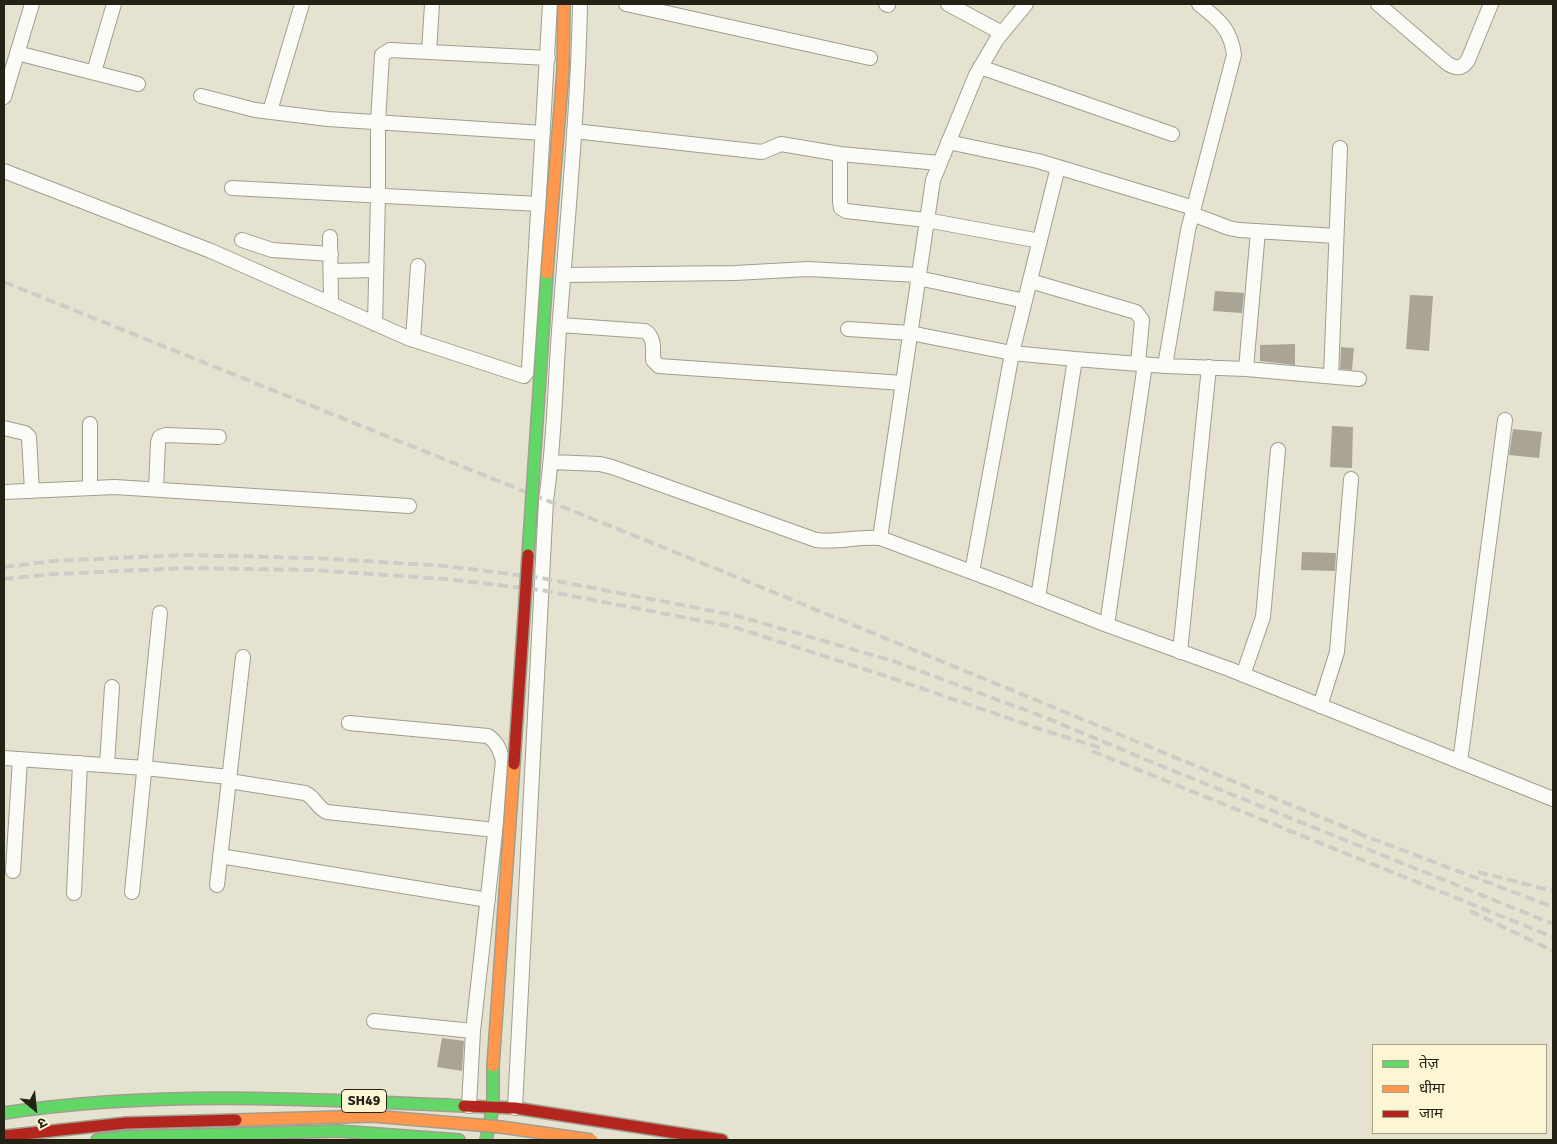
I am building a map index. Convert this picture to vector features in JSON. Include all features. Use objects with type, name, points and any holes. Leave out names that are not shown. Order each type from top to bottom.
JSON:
[{"type":"main road","points":[[486,1140],[492,1107],[492,1066],[554,172],[563,70],[564,4]]},
{"type":"main road","name":"SH49","points":[[4,1113],[43,1106],[158,1098],[323,1100],[515,1108],[722,1140]]},
{"type":"main road","name":"SH49","points":[[4,1136],[126,1124],[373,1116],[501,1127],[592,1140]]},
{"type":"main road","name":"SH49","points":[[97,1140],[122,1137],[338,1131],[459,1140]]},
{"type":"street","points":[[4,97],[32,4]]},
{"type":"street","points":[[94,72],[114,4]]},
{"type":"street","points":[[270,111],[302,4]]},
{"type":"street","points":[[429,52],[432,4]]},
{"type":"street","points":[[4,171],[211,251],[413,340],[521,376],[527,374],[529,369],[550,4]]},
{"type":"street","points":[[515,1108],[546,500],[551,462],[579,68],[580,4]]},
{"type":"street","points":[[626,4],[870,58]]},
{"type":"street","points":[[948,4],[1002,34]]},
{"type":"street","points":[[880,538],[933,180],[980,67],[1002,34],[1026,4]]},
{"type":"street","points":[[1165,366],[1188,230],[1234,55],[1233,41],[1226,30],[1218,20],[1199,4]]},
{"type":"street","points":[[1378,4],[1448,64],[1459,68],[1464,66],[1468,60],[1492,4]]},
{"type":"street","points":[[375,324],[378,122],[382,55],[390,50],[548,58]]},
{"type":"street","points":[[17,53],[138,84]]},
{"type":"street","points":[[980,67],[1172,134]]},
{"type":"street","points":[[201,96],[239,106],[328,119],[543,133]]},
{"type":"street","points":[[574,131],[762,152],[781,144],[840,154],[939,163]]},
{"type":"street","points":[[948,142],[1058,167],[1193,211],[1229,228],[1336,236]]},
{"type":"street","points":[[1331,376],[1340,148]]},
{"type":"street","points":[[840,154],[840,202],[841,208],[846,211],[926,220],[1040,241]]},
{"type":"street","points":[[972,572],[1012,353],[1058,167]]},
{"type":"street","points":[[232,188],[539,204]]},
{"type":"street","points":[[1246,369],[1258,231]]},
{"type":"street","points":[[330,237],[331,304]]},
{"type":"street","points":[[242,240],[272,250],[330,254]]},
{"type":"street","points":[[413,340],[418,266]]},
{"type":"street","points":[[331,271],[376,270]]},
{"type":"street","points":[[564,275],[735,273],[808,270],[918,277],[1025,301]]},
{"type":"street","points":[[1030,281],[1136,312],[1142,320],[1142,364],[1107,626]]},
{"type":"street","points":[[560,325],[646,331],[652,338],[653,360],[659,366],[903,383]]},
{"type":"street","points":[[848,329],[910,333],[1012,353],[1165,366],[1246,369],[1358,379]]},
{"type":"street","points":[[1038,598],[1075,359]]},
{"type":"street","points":[[1180,652],[1209,367]]},
{"type":"street","points":[[1460,762],[1505,420]]},
{"type":"street","points":[[90,424],[90,488]]},
{"type":"street","points":[[4,428],[25,433],[29,437],[32,490]]},
{"type":"street","points":[[156,489],[158,442],[160,437],[166,435],[218,437]]},
{"type":"street","points":[[1243,675],[1263,617],[1278,450]]},
{"type":"street","points":[[551,462],[600,464],[612,467],[816,540],[829,542],[867,537],[880,538],[972,572],[1107,626],[1243,675],[1553,799]]},
{"type":"street","points":[[1320,706],[1337,652],[1351,479]]},
{"type":"street","points":[[4,492],[114,487],[408,506]]},
{"type":"street","points":[[132,892],[160,613]]},
{"type":"street","points":[[217,885],[243,656]]},
{"type":"street","points":[[107,765],[112,687]]},
{"type":"street","points":[[349,723],[488,736],[494,740],[500,749],[503,761],[473,1031],[469,1106]]},
{"type":"street","points":[[4,758],[145,768],[229,779],[311,795],[323,811],[327,812],[495,830]]},
{"type":"street","points":[[12,871],[20,758]]},
{"type":"street","points":[[74,893],[80,763]]},
{"type":"street","points":[[220,856],[488,900]]},
{"type":"street","points":[[374,1022],[473,1031]]},
{"type":"building","points":[[1215,291],[1244,293],[1242,313],[1213,311]]},
{"type":"building","points":[[1410,295],[1433,296],[1429,351],[1406,349]]},
{"type":"building","points":[[1295,344],[1295,365],[1260,361],[1260,345]]},
{"type":"building","points":[[1341,347],[1354,348],[1352,370],[1340,369]]},
{"type":"building","points":[[1332,426],[1353,427],[1352,468],[1330,467]]},
{"type":"building","points":[[1513,429],[1542,432],[1539,458],[1509,455]]},
{"type":"building","points":[[1302,552],[1336,553],[1335,571],[1301,570]]},
{"type":"building","points":[[442,1038],[464,1041],[462,1071],[437,1067]]},
{"type":"railway","points":[[4,282],[717,569],[1364,835]]},
{"type":"railway","points":[[4,567],[53,561],[184,555],[314,558],[446,566],[541,578],[734,615],[893,661],[1044,717],[1553,924]]},
{"type":"railway","points":[[4,579],[55,574],[185,568],[313,570],[446,579],[541,590],[734,627],[1104,749]]},
{"type":"railway","points":[[1092,751],[1553,937]]},
{"type":"railway","points":[[1357,833],[1553,907]]},
{"type":"railway","points":[[1478,872],[1553,891]]},
{"type":"railway","points":[[1470,911],[1553,951]]},
{"type":"traffic: fast","points":[[528,555],[547,273]]},
{"type":"traffic: fast","points":[[486,1140],[493,1107],[493,1066]]},
{"type":"traffic: fast","points":[[4,1113],[118,1101],[234,1098],[464,1106]]},
{"type":"traffic: fast","points":[[97,1140],[122,1137],[338,1131],[459,1140]]},
{"type":"traffic: jam","points":[[514,764],[528,555]]},
{"type":"traffic: jam","points":[[464,1106],[515,1108],[722,1140]]},
{"type":"traffic: jam","points":[[4,1136],[126,1123],[236,1120]]},
{"type":"traffic: slow","points":[[547,273],[563,70],[564,4]]},
{"type":"traffic: slow","points":[[493,1066],[514,764]]},
{"type":"traffic: slow","points":[[236,1120],[373,1116],[501,1127],[592,1140]]}]
